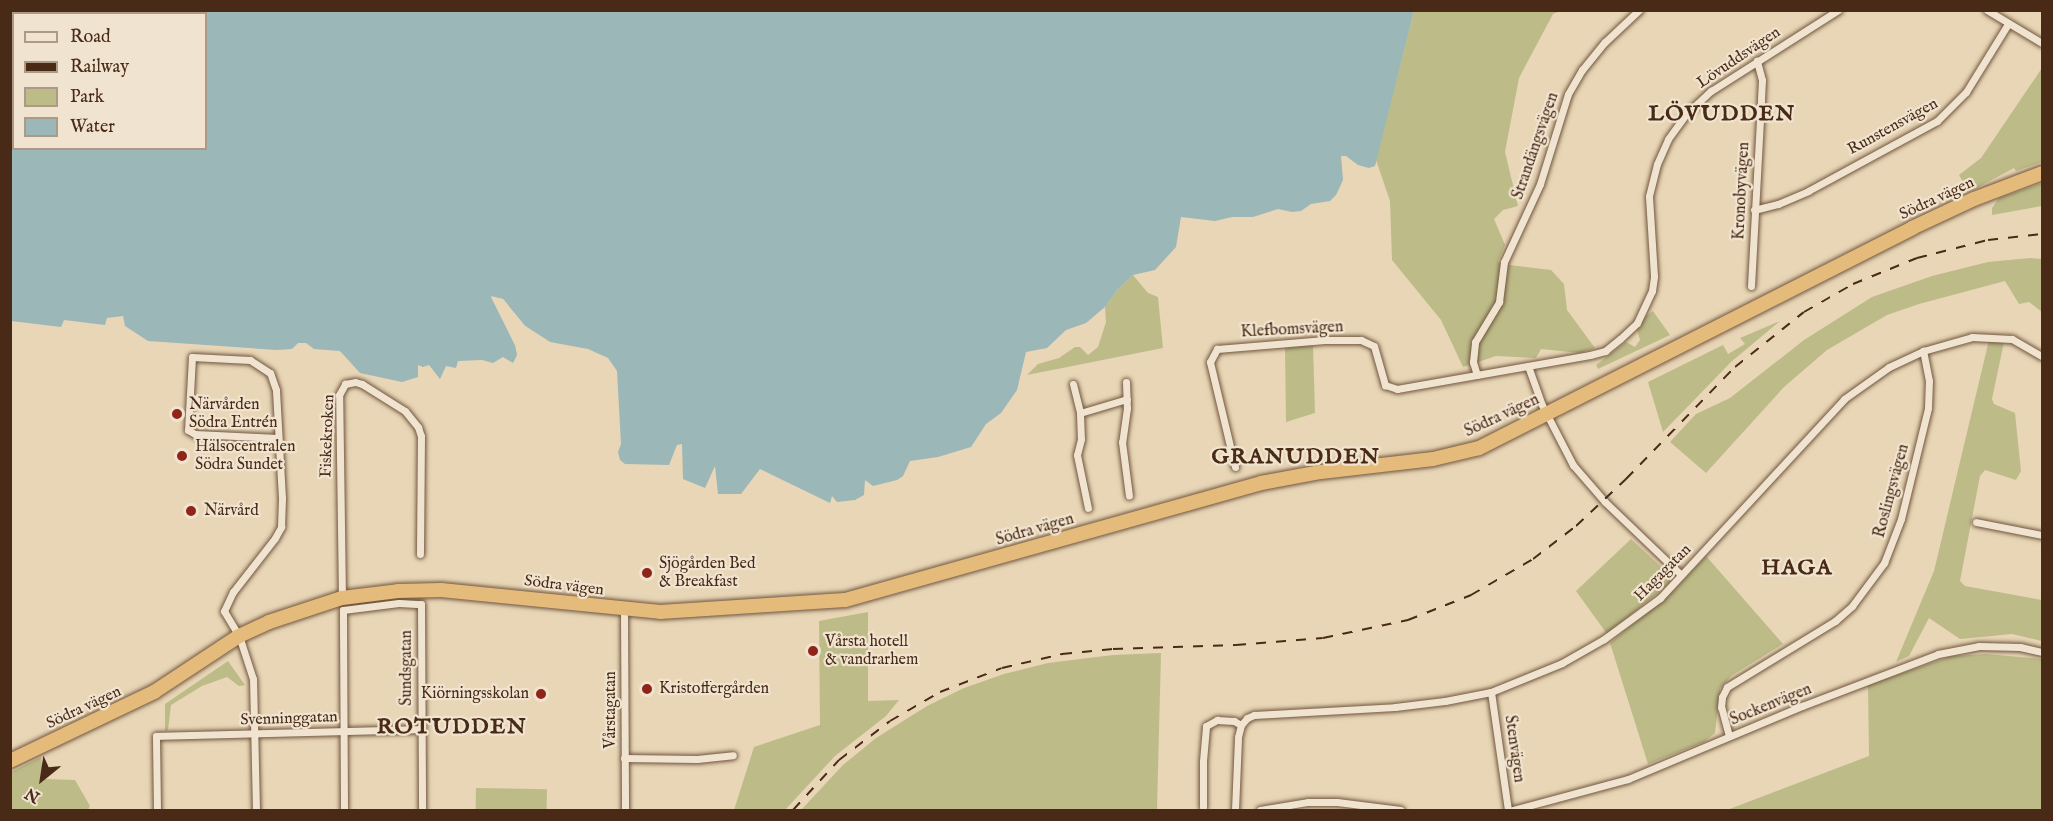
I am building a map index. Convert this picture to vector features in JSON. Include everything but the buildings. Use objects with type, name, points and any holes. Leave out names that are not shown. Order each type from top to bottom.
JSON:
[{"type":"highway","name":"Södra vägen","points":[[10,761],[154,692],[239,636],[288,614],[398,591],[441,590],[624,610],[679,612],[845,600],[1261,483],[1320,472],[1433,459],[1479,448],[1936,216],[2043,173]]},
{"type":"street","name":"Strandängsvägen","points":[[1477,375],[1473,362],[1475,342],[1499,302],[1504,262],[1540,184],[1568,94],[1582,70],[1605,42],[1639,10]]},
{"type":"street","name":"Lövuddsvägen","points":[[1528,366],[1605,351],[1637,323],[1646,308],[1653,283],[1649,196],[1661,152],[1677,126],[1697,102],[1838,10]]},
{"type":"street","points":[[1987,10],[2043,43]]},
{"type":"street","name":"Runstensvägen","points":[[1754,210],[1778,204],[1808,191],[1937,121],[1966,92],[2008,24]]},
{"type":"street","name":"Kronobyvägen","points":[[1751,286],[1762,80],[1757,61]]},
{"type":"street","name":"Hagagatan","points":[[1203,807],[1206,726],[1217,720],[1241,725],[1254,715],[1412,705],[1491,692],[1562,663],[1604,639],[1642,613],[1681,575],[1844,399],[1889,367],[1923,351],[1972,337],[1999,336],[2027,346],[2043,356]]},
{"type":"street","name":"Klefbomsvägen","points":[[1235,466],[1210,362],[1217,349],[1315,340],[1361,340],[1374,346],[1383,379],[1390,389],[1528,366]]},
{"type":"street","name":"Roslingsvägen","points":[[1729,736],[1721,707],[1722,697],[1727,687],[1835,621],[1858,599],[1884,563],[1901,519],[1928,408],[1929,381],[1923,351]]},
{"type":"street","points":[[256,810],[253,679],[239,636],[225,615],[224,606],[281,527],[278,438],[276,390],[270,373],[250,360],[192,357],[188,430],[195,434],[278,438]]},
{"type":"street","points":[[1528,366],[1532,383],[1546,414],[1563,448],[1582,477],[1681,575]]},
{"type":"street","points":[[1126,382],[1127,399],[1122,442],[1129,496]]},
{"type":"street","name":"Fiskekroken","points":[[342,604],[339,395],[345,384],[362,384],[405,411],[418,427],[421,436],[420,554]]},
{"type":"street","points":[[1073,384],[1080,413],[1081,439],[1077,455],[1089,508]]},
{"type":"street","points":[[1080,413],[1127,399]]},
{"type":"street","points":[[1976,522],[2043,535]]},
{"type":"street","points":[[342,604],[344,810]]},
{"type":"street","name":"Sundsgatan","points":[[342,604],[421,604],[422,810]]},
{"type":"street","name":"Vårstagatan","points":[[624,610],[625,810]]},
{"type":"street","name":"Sockenvägen","points":[[1513,810],[1628,779],[1729,736],[1938,654],[1978,646],[2020,647],[2043,652]]},
{"type":"street","name":"Stenvägen","points":[[1491,692],[1508,810]]},
{"type":"street","points":[[1235,810],[1241,725]]},
{"type":"street","name":"Svenninggatan","points":[[157,810],[158,736],[421,729]]},
{"type":"street","points":[[624,758],[698,759],[733,755]]},
{"type":"street","points":[[1260,810],[1308,802],[1400,810]]},
{"type":"green space","points":[[1414,11],[1560,11],[1553,14],[1519,78],[1505,152],[1518,206],[1503,210],[1494,219],[1505,245],[1498,261],[1501,264],[1551,270],[1564,284],[1567,310],[1595,348],[1580,353],[1541,349],[1536,358],[1496,356],[1463,367],[1441,320],[1392,260],[1390,201],[1376,160]]},
{"type":"green space","points":[[2042,68],[2042,162],[2016,171],[2014,168],[1969,192],[1959,175],[1981,158]]},
{"type":"green space","points":[[2042,183],[2042,206],[1992,215],[1992,208],[1999,198]]},
{"type":"green space","points":[[2042,259],[2042,312],[2029,302],[2019,304],[2005,281],[1887,315],[1827,350],[1784,387],[1706,473],[1670,442],[1696,414],[1730,398],[1804,340],[1872,297],[1932,276],[1988,262]]},
{"type":"green space","points":[[1133,275],[1148,293],[1158,297],[1163,348],[1027,375],[1038,364],[1059,358],[1075,347],[1080,347],[1088,355],[1098,347],[1106,322],[1105,307],[1118,289]]},
{"type":"green space","points":[[1653,311],[1670,335],[1598,369],[1596,365],[1626,342],[1635,347],[1640,340],[1637,330],[1645,317]]},
{"type":"green space","points":[[1780,321],[1731,362],[1663,432],[1648,382],[1723,345],[1728,354],[1745,344],[1740,338]]},
{"type":"green space","points":[[1989,340],[2004,342],[1992,399],[1994,404],[2015,413],[2021,471],[2016,480],[1985,470],[1980,476],[1960,581],[1965,586],[2042,600],[2042,641],[2012,634],[1960,639],[1929,618],[1909,656],[1896,662],[1934,571]]},
{"type":"green space","points":[[1313,344],[1315,413],[1286,422],[1285,348]]},
{"type":"green space","points":[[1631,539],[1670,575],[1670,583],[1607,634],[1576,591]]},
{"type":"green space","points":[[1706,556],[1783,644],[1731,676],[1720,689],[1715,733],[1704,742],[1648,764],[1610,643],[1674,590]]},
{"type":"green space","points":[[868,612],[868,701],[899,700],[886,716],[835,756],[785,810],[734,810],[754,747],[820,725],[819,621]]},
{"type":"green space","points":[[1161,653],[1157,810],[801,810],[843,765],[876,738],[927,706],[964,688],[1004,674],[1048,663],[1113,655]]},
{"type":"green space","points":[[1986,654],[2042,659],[2042,810],[1727,810],[1869,756],[1868,685],[1952,656]]},
{"type":"green space","points":[[228,661],[245,685],[239,686],[227,677],[202,686],[171,705],[168,730],[165,731],[165,704]]},
{"type":"green space","points":[[41,757],[44,779],[75,780],[90,806],[88,810],[11,810],[11,772]]},
{"type":"green space","points":[[476,788],[547,789],[547,810],[476,810]]},
{"type":"water","points":[[10,11],[1414,11],[1375,166],[1369,168],[1358,165],[1346,156],[1341,156],[1343,180],[1336,195],[1330,201],[1311,204],[1301,211],[1278,209],[1253,217],[1232,217],[1215,221],[1181,217],[1176,247],[1155,270],[1133,275],[1118,289],[1105,307],[1086,323],[1066,330],[1047,348],[1026,352],[1017,390],[1001,413],[986,424],[971,447],[938,457],[910,461],[903,476],[897,480],[873,486],[865,480],[864,495],[855,500],[837,502],[832,496],[830,503],[760,469],[741,494],[718,494],[715,466],[705,488],[683,479],[682,444],[677,445],[669,465],[625,464],[620,460],[618,452],[621,444],[617,371],[608,358],[588,349],[550,342],[525,326],[503,299],[491,297],[515,345],[517,355],[513,363],[503,357],[493,363],[482,360],[458,361],[456,368],[446,366],[440,379],[429,365],[423,367],[418,365],[418,377],[402,382],[360,373],[340,351],[314,349],[306,343],[298,343],[292,349],[277,350],[148,341],[125,326],[123,316],[107,318],[105,325],[64,320],[61,327],[11,321]]},
{"type":"pier","points":[[491,296],[503,299],[525,326],[550,342],[545,342],[523,328],[502,301],[497,300],[518,345],[515,345]]},
{"type":"railway","points":[[793,810],[839,760],[890,721],[940,692],[1002,668],[1062,654],[1113,649],[1236,645],[1323,638],[1408,620],[1471,595],[1533,559],[1576,526],[1626,479],[1735,367],[1804,312],[1853,284],[1917,258],[1988,240],[2042,234]]},
{"type":"place","name":"Närvården Södra Entrén","points":[[177,414]]},
{"type":"place","name":"Hälsocentralen Södra Sundet","points":[[182,456]]},
{"type":"place","name":"Närvård","points":[[191,511]]},
{"type":"place","name":"Sjögården Bed & Breakfast","points":[[647,573]]},
{"type":"place","name":"Vårsta hotell & vandrarhem","points":[[813,651]]},
{"type":"place","name":"Kristoffergården","points":[[647,689]]},
{"type":"place","name":"Kiörningsskolan","points":[[541,694]]},
{"type":"district","name":"LÖVUDDEN","points":[[1722,115]]},
{"type":"district","name":"GRANUDDEN","points":[[1296,458]]},
{"type":"district","name":"HAGA","points":[[1797,569]]},
{"type":"district","name":"ROTUDDEN","points":[[452,728]]}]
